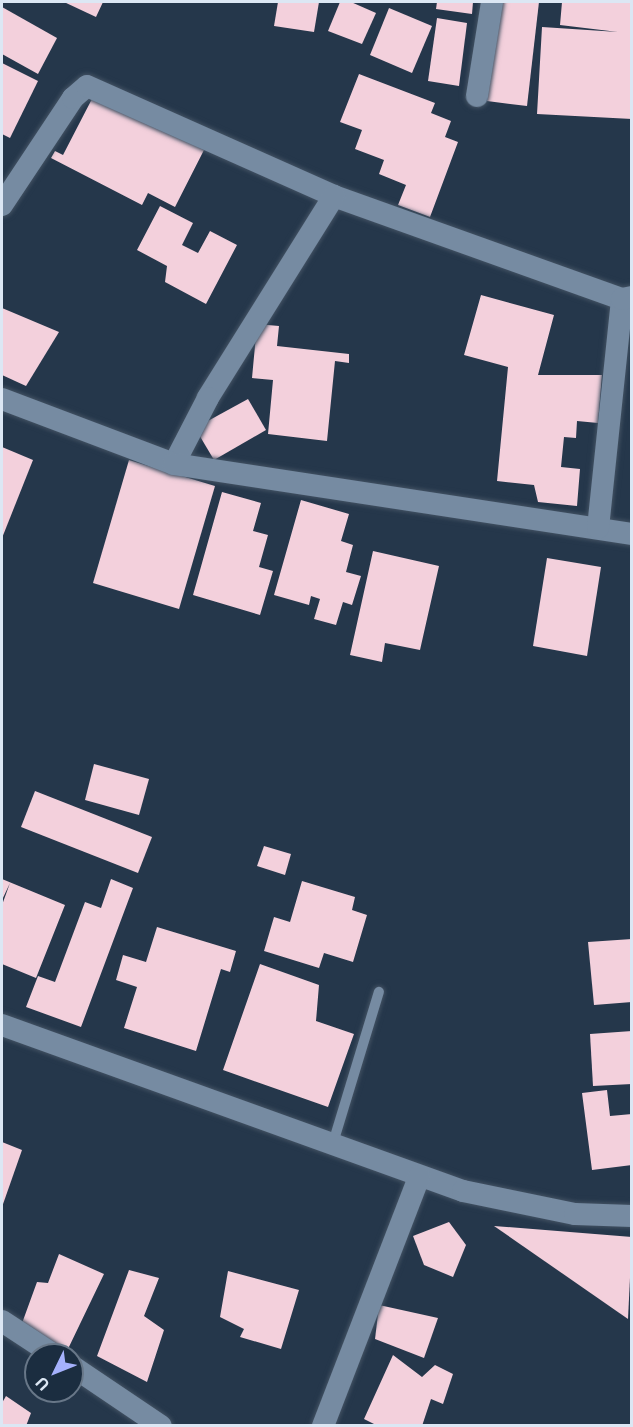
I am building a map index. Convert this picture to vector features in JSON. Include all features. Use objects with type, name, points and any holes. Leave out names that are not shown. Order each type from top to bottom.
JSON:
[{"type":"street","points":[[477,96],[492,2]]},
{"type":"street","points":[[2,205],[73,98],[87,86],[334,196],[627,298],[598,528]]},
{"type":"street","points":[[174,464],[208,398],[334,196]]},
{"type":"street","points":[[2,399],[174,464],[632,534]]},
{"type":"street","points":[[2,1025],[333,1143],[419,1177],[519,1204],[575,1214],[632,1216]]},
{"type":"street","points":[[323,1425],[419,1177]]},
{"type":"street","points":[[2,1321],[36,1343]]},
{"type":"street","points":[[84,1374],[161,1425]]},
{"type":"lane","points":[[333,1143],[379,992]]},
{"type":"building","points":[[64,2],[103,2],[96,17]]},
{"type":"building","points":[[278,2],[319,2],[314,32],[274,26]]},
{"type":"building","points":[[340,2],[351,2],[376,13],[362,44],[328,31]]},
{"type":"building","points":[[437,2],[473,2],[472,14],[436,9]]},
{"type":"building","points":[[499,2],[539,2],[527,106],[487,101]]},
{"type":"building","points":[[562,2],[632,2],[632,119],[537,114],[542,27],[618,32],[560,25]]},
{"type":"building","points":[[2,7],[57,38],[38,74],[2,54]]},
{"type":"building","points":[[389,8],[432,26],[412,73],[370,55]]},
{"type":"building","points":[[437,18],[467,23],[459,86],[428,81]]},
{"type":"building","points":[[2,63],[38,81],[10,138],[2,134]]},
{"type":"building","points":[[359,74],[435,103],[431,113],[451,121],[445,137],[458,142],[430,217],[398,205],[406,185],[379,174],[384,160],[355,149],[362,130],[340,122]]},
{"type":"building","points":[[95,93],[204,150],[175,207],[148,193],[142,205],[51,158],[55,151],[63,155]]},
{"type":"building","points":[[160,206],[193,223],[182,245],[198,253],[210,231],[237,245],[206,304],[165,282],[167,266],[137,250]]},
{"type":"building","points":[[481,295],[554,315],[538,375],[602,375],[598,423],[577,421],[576,438],[564,437],[561,467],[580,469],[577,506],[538,502],[534,485],[497,481],[508,367],[464,355]]},
{"type":"building","points":[[2,308],[59,332],[26,386],[2,375]]},
{"type":"building","points":[[257,324],[279,326],[277,346],[349,354],[349,363],[335,361],[327,441],[268,434],[273,380],[252,378]]},
{"type":"building","points":[[248,399],[266,430],[214,460],[195,428]]},
{"type":"building","points":[[2,447],[33,460],[2,538]]},
{"type":"building","points":[[129,460],[215,486],[179,609],[93,583]]},
{"type":"building","points":[[222,492],[261,503],[253,531],[268,535],[259,567],[273,571],[260,615],[193,595]]},
{"type":"building","points":[[301,500],[349,514],[341,541],[353,545],[346,572],[361,576],[352,605],[343,602],[336,625],[314,619],[320,599],[311,596],[309,605],[274,595]]},
{"type":"building","points":[[373,551],[439,566],[420,650],[385,643],[382,662],[350,655]]},
{"type":"building","points":[[547,558],[601,567],[587,656],[533,646]]},
{"type":"building","points":[[94,764],[149,779],[139,815],[85,800]]},
{"type":"building","points":[[35,791],[152,837],[138,873],[21,827]]},
{"type":"building","points":[[264,846],[291,854],[285,875],[257,866]]},
{"type":"building","points":[[2,879],[65,905],[36,978],[2,964],[2,905],[10,883],[2,900]]},
{"type":"building","points":[[111,879],[133,888],[81,1027],[26,1007],[38,976],[55,982],[85,902],[101,908]]},
{"type":"building","points":[[302,881],[355,897],[352,910],[367,915],[353,962],[324,953],[319,968],[264,951],[274,917],[290,922]]},
{"type":"building","points":[[157,927],[236,951],[230,972],[221,969],[196,1051],[124,1028],[137,987],[116,980],[123,955],[146,962]]},
{"type":"building","points":[[632,939],[632,1002],[594,1005],[588,942]]},
{"type":"building","points":[[260,964],[319,985],[316,1021],[354,1034],[328,1107],[223,1070]]},
{"type":"building","points":[[632,1031],[632,1084],[593,1086],[590,1034]]},
{"type":"building","points":[[607,1090],[610,1116],[632,1114],[632,1165],[592,1170],[582,1093]]},
{"type":"building","points":[[2,1142],[22,1150],[2,1207]]},
{"type":"building","points":[[449,1222],[466,1245],[453,1277],[424,1265],[413,1236]]},
{"type":"building","points":[[494,1226],[632,1237],[628,1319]]},
{"type":"building","points":[[59,1254],[104,1274],[71,1343],[52,1343],[21,1326],[37,1282],[48,1283]]},
{"type":"building","points":[[129,1270],[159,1278],[144,1316],[164,1330],[147,1382],[97,1356]]},
{"type":"building","points":[[228,1271],[299,1290],[281,1349],[240,1337],[244,1329],[220,1317]]},
{"type":"building","points":[[379,1305],[438,1318],[424,1358],[375,1339]]},
{"type":"building","points":[[393,1355],[422,1377],[435,1365],[453,1374],[443,1404],[431,1399],[422,1426],[378,1426],[364,1419]]},
{"type":"building","points":[[6,1396],[31,1413],[26,1426],[2,1426],[2,1403]]}]
